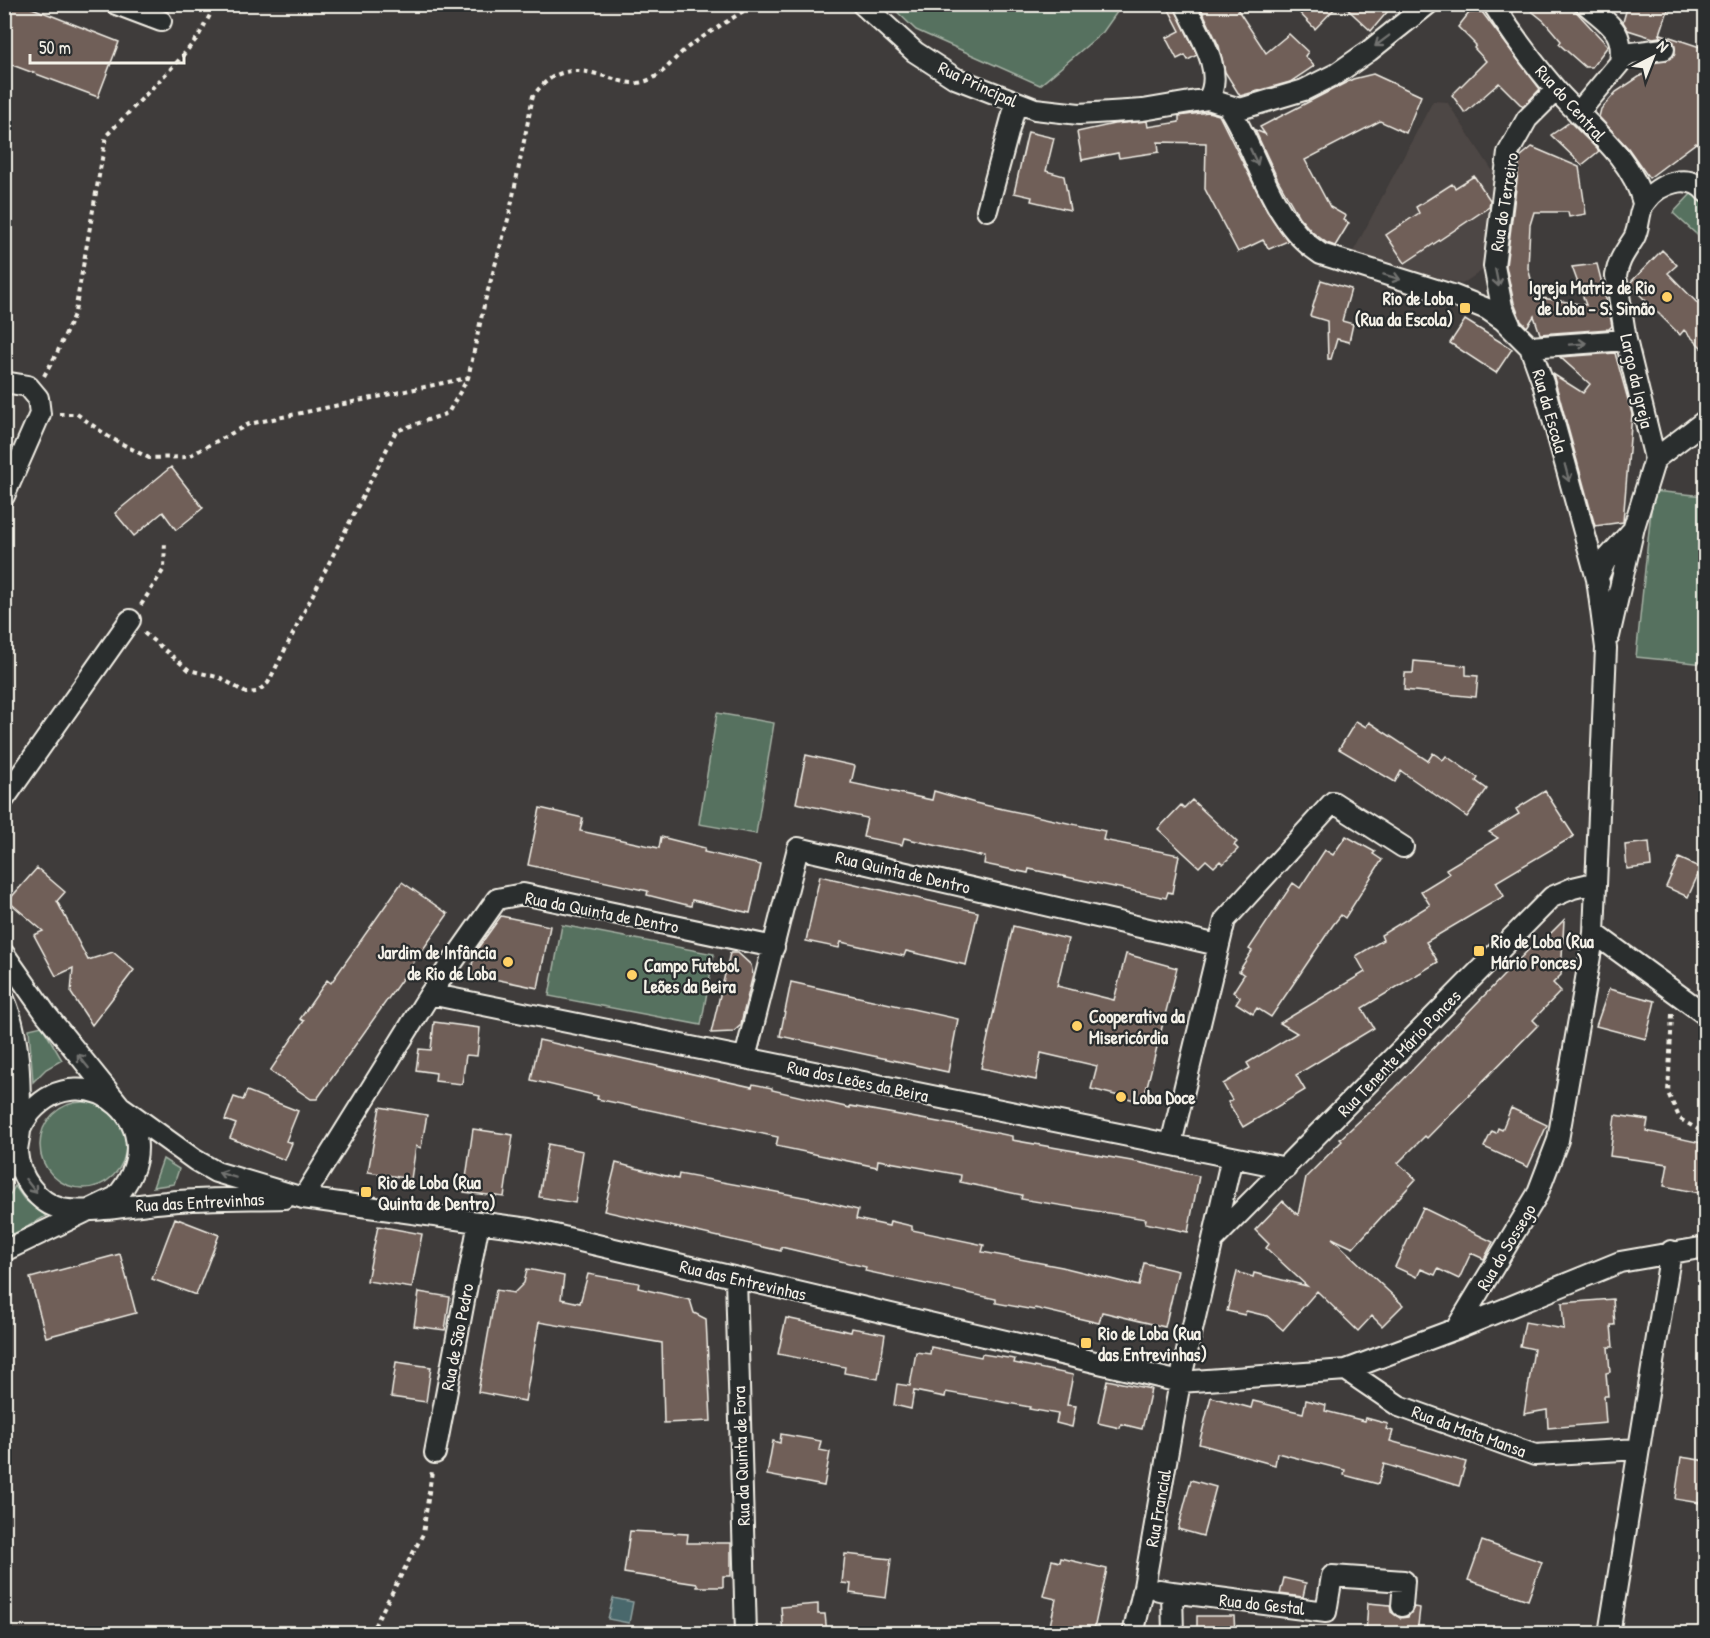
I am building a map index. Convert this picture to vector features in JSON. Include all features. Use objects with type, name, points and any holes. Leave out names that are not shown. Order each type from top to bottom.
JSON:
[{"type":"street","points":[[116,4],[161,21]]},
{"type":"street","name":"Rua Principal","points":[[862,4],[915,52],[955,78],[1035,109],[1079,114],[1143,110],[1208,99]]},
{"type":"street","points":[[1185,4],[1210,58],[1215,80],[1214,90],[1208,99],[1240,109],[1304,90],[1353,62],[1428,4]]},
{"type":"street","name":"Rua do Central","points":[[1493,4],[1556,90],[1626,165],[1637,184],[1643,203]]},
{"type":"street","points":[[1586,4],[1619,33],[1623,45],[1620,62]]},
{"type":"street","points":[[1578,113],[1620,62],[1632,52],[1664,49]]},
{"type":"street","name":"Rua do Terreiro","points":[[1512,328],[1503,307],[1494,266],[1508,153],[1527,119],[1556,90]]},
{"type":"street","points":[[987,210],[1016,103]]},
{"type":"street","name":"Rua da Escola","points":[[1227,105],[1239,123],[1271,193],[1304,244],[1320,254],[1487,309],[1512,328],[1530,347],[1543,383],[1597,579],[1606,648],[1594,883]]},
{"type":"street","points":[[1643,203],[1667,185],[1678,181],[1691,181],[1706,192]]},
{"type":"street","name":"Largo da Igreja","points":[[1643,203],[1635,236],[1620,260],[1616,276],[1626,340],[1655,459]]},
{"type":"street","points":[[1530,347],[1626,340]]},
{"type":"street","points":[[4,382],[28,386],[38,398],[40,414],[4,496]]},
{"type":"street","points":[[1606,648],[1634,527],[1655,459],[1706,420]]},
{"type":"street","points":[[1622,578],[1617,588],[1609,591],[1602,588],[1597,579],[1606,560],[1623,544],[1634,527]]},
{"type":"street","points":[[4,799],[130,620]]},
{"type":"street","points":[[1171,1144],[1225,921],[1333,802],[1403,847]]},
{"type":"street","name":"Rua Quinta de Dentro","points":[[745,1058],[798,848],[1218,945]]},
{"type":"street","name":"Rua do Sossego","points":[[1456,1329],[1537,1195],[1558,1140],[1594,933],[1594,883]]},
{"type":"street","name":"Rua Tenente Mário Ponces","points":[[1213,1240],[1552,897],[1573,888],[1594,883]]},
{"type":"street","name":"Rua da Quinta de Dentro","points":[[303,1198],[430,994],[497,898],[523,894],[774,947]]},
{"type":"street","points":[[1594,933],[1706,1015]]},
{"type":"street","points":[[4,954],[46,1014],[120,1106],[132,1123],[138,1143],[137,1163],[130,1182],[116,1197],[98,1208],[4,1251]]},
{"type":"street","name":"Rua dos Leões da Beira","points":[[430,994],[1286,1168]]},
{"type":"street","points":[[4,999],[14,1021],[20,1132],[17,1151],[20,1170],[36,1193],[60,1209],[80,1211],[98,1208]]},
{"type":"street","points":[[4,1171],[29,1114],[44,1100],[63,1091],[83,1090],[103,1095],[120,1106]]},
{"type":"street","name":"Rua das Entrevinhas","points":[[120,1106],[195,1160],[216,1172],[303,1198]]},
{"type":"street","points":[[1232,1157],[1180,1382],[1346,1370],[1456,1329],[1620,1262],[1671,1251],[1706,1247]]},
{"type":"street","name":"Rua das Entrevinhas","points":[[98,1208],[183,1200],[303,1198],[529,1229],[1180,1382]]},
{"type":"street","name":"Rua de São Pedro","points":[[435,1453],[479,1222]]},
{"type":"street","points":[[1609,1634],[1671,1251]]},
{"type":"street","name":"Rua da Quinta de Fora","points":[[736,1278],[746,1634]]},
{"type":"street","name":"Rua da Mata Mansa","points":[[1346,1370],[1399,1406],[1535,1455],[1639,1449]]},
{"type":"street","name":"Rua Francial","points":[[1133,1634],[1144,1587],[1180,1382]]},
{"type":"street","name":"Rua do Gestal","points":[[1172,1592],[1326,1612],[1332,1576],[1342,1576],[1404,1581],[1402,1606]]},
{"type":"street","points":[[1144,1587],[1172,1592],[1173,1634]]},
{"type":"path","points":[[34,393],[57,353],[75,312],[106,136],[179,60],[198,36],[216,4]]},
{"type":"path","points":[[165,541],[165,569],[130,620],[189,670],[221,678],[246,693],[257,692],[268,683],[279,666],[396,431],[448,413],[468,378],[485,301],[509,216],[533,96],[544,81],[559,73],[577,70],[635,84],[654,79],[673,64],[686,49],[754,4]]},
{"type":"path","points":[[40,414],[77,414],[109,437],[149,458],[187,457],[249,424],[468,378]]},
{"type":"path","points":[[1674,991],[1668,1093],[1680,1119],[1706,1134]]},
{"type":"path","points":[[370,1634],[423,1534],[435,1453]]},
{"type":"shaded area","points":[[1433,101],[1447,102],[1498,179],[1492,264],[1462,284],[1352,254]]},
{"type":"green space","points":[[890,5],[1122,5],[1103,32],[1040,85],[916,30]]},
{"type":"green space","points":[[1692,193],[1705,202],[1705,242],[1673,213]]},
{"type":"green space","points":[[1653,491],[1705,496],[1705,664],[1636,657]]},
{"type":"green space","points":[[717,713],[774,723],[756,834],[699,824]]},
{"type":"green space","name":"Campo Futebol Leões da Beira","points":[[562,925],[714,954],[701,1025],[549,996]]},
{"type":"green space","points":[[42,1026],[62,1060],[46,1069],[33,1082],[29,1029]]},
{"type":"green space","points":[[83,1102],[99,1106],[113,1115],[122,1129],[126,1145],[122,1161],[113,1175],[99,1184],[83,1188],[67,1184],[53,1175],[44,1161],[40,1145],[44,1129],[53,1115],[67,1106]]},
{"type":"green space","points":[[163,1159],[179,1169],[174,1184],[153,1187]]},
{"type":"green space","points":[[15,1186],[24,1199],[46,1216],[5,1240],[5,1203]]},
{"type":"water","points":[[613,1598],[633,1602],[629,1623],[608,1619]]},
{"type":"building","points":[[4,4],[22,4],[119,42],[98,97],[4,62]]},
{"type":"building","points":[[1166,4],[1173,4],[1197,55],[1188,60],[1185,55],[1177,59],[1166,38],[1180,31]]},
{"type":"building","points":[[1199,4],[1234,4],[1266,53],[1289,34],[1308,52],[1305,56],[1314,66],[1290,82],[1240,96],[1225,72],[1219,46]]},
{"type":"building","points":[[1291,4],[1339,4],[1315,29]]},
{"type":"building","points":[[1342,4],[1394,4],[1371,31]]},
{"type":"building","points":[[1523,4],[1569,4],[1608,46],[1592,67],[1585,67],[1559,44],[1561,41],[1544,21]]},
{"type":"building","points":[[1628,4],[1670,4],[1659,37],[1653,38],[1628,30],[1623,22]]},
{"type":"building","points":[[1482,12],[1540,89],[1523,107],[1499,83],[1465,113],[1452,95],[1486,61],[1474,48],[1476,45],[1458,27],[1469,13]]},
{"type":"building","points":[[1661,34],[1706,49],[1706,149],[1696,143],[1649,178],[1628,148],[1599,117],[1601,109],[1616,92],[1648,71],[1651,63],[1666,61],[1675,54],[1674,42],[1660,37]]},
{"type":"building","points":[[1373,74],[1421,96],[1406,133],[1380,121],[1305,160],[1330,207],[1346,216],[1344,220],[1349,223],[1335,246],[1312,232],[1299,217],[1278,180],[1255,130],[1265,134],[1260,127],[1353,79]]},
{"type":"building","points":[[1208,112],[1219,115],[1267,211],[1288,241],[1269,249],[1263,240],[1238,252],[1205,189],[1206,143],[1158,142],[1159,152],[1119,158],[1118,153],[1082,160],[1077,132],[1114,124],[1147,121],[1148,127],[1179,122],[1179,116]]},
{"type":"building","points":[[1570,122],[1599,151],[1582,165],[1551,135]]},
{"type":"building","points":[[1028,132],[1054,138],[1046,171],[1064,176],[1070,210],[1031,201],[1032,197],[1014,193]]},
{"type":"building","points":[[1532,147],[1579,167],[1586,214],[1569,217],[1568,212],[1534,212],[1530,225],[1528,268],[1536,297],[1586,305],[1572,267],[1597,264],[1610,315],[1612,326],[1609,329],[1540,334],[1534,316],[1527,327],[1521,321],[1514,303],[1506,266],[1520,157]]},
{"type":"building","points":[[1474,176],[1490,200],[1489,207],[1405,263],[1386,235],[1419,213],[1416,207],[1452,184],[1455,188]]},
{"type":"building","name":"Igreja Matriz de Rio de Loba - S. Simão","points":[[1662,250],[1677,265],[1668,273],[1706,312],[1706,352],[1684,330],[1680,335],[1629,284]]},
{"type":"building","points":[[1321,280],[1351,289],[1342,321],[1353,324],[1349,342],[1337,339],[1331,359],[1328,359],[1327,321],[1310,316]]},
{"type":"building","points":[[1465,320],[1512,349],[1496,373],[1450,343]]},
{"type":"building","points":[[1615,353],[1632,414],[1623,522],[1595,526],[1553,374],[1583,393],[1590,384],[1560,357]]},
{"type":"building","points":[[171,467],[203,508],[176,530],[163,512],[134,536],[115,513]]},
{"type":"building","points":[[1414,661],[1466,666],[1466,675],[1478,676],[1476,697],[1404,690],[1405,673],[1413,673]]},
{"type":"building","points":[[1356,721],[1366,727],[1369,722],[1428,761],[1433,753],[1443,760],[1446,756],[1478,778],[1476,781],[1487,789],[1467,817],[1401,771],[1395,782],[1339,749]]},
{"type":"building","points":[[806,755],[855,766],[851,783],[932,800],[934,791],[975,803],[1105,831],[1103,840],[1179,855],[1172,893],[1168,892],[1166,898],[1029,869],[1028,873],[984,864],[985,857],[904,838],[902,845],[863,837],[867,818],[796,803]]},
{"type":"building","points":[[1545,791],[1574,836],[1496,882],[1504,896],[1426,942],[1438,962],[1362,1008],[1374,1028],[1296,1075],[1305,1090],[1243,1127],[1228,1102],[1232,1100],[1223,1084],[1250,1068],[1247,1063],[1297,1033],[1280,1023],[1365,972],[1356,956],[1383,940],[1381,935],[1430,905],[1421,891],[1449,874],[1446,869],[1498,838],[1489,832],[1519,814],[1516,809]]},
{"type":"building","points":[[1192,800],[1237,842],[1234,845],[1238,849],[1223,864],[1220,861],[1214,867],[1206,860],[1199,867],[1158,829],[1181,805],[1184,808]]},
{"type":"building","points":[[540,808],[583,818],[580,831],[659,848],[661,837],[705,848],[704,852],[761,865],[750,913],[692,900],[691,906],[647,895],[648,891],[528,865]]},
{"type":"building","points":[[1346,836],[1375,852],[1373,854],[1382,860],[1345,918],[1341,915],[1333,925],[1271,1017],[1257,1008],[1253,1014],[1236,1003],[1240,997],[1233,992],[1244,975],[1239,971],[1252,951],[1249,949],[1293,883],[1300,888],[1325,850],[1333,855]]},
{"type":"building","points":[[1649,842],[1651,866],[1627,869],[1625,845]]},
{"type":"building","points":[[1679,858],[1701,868],[1688,897],[1666,887]]},
{"type":"building","points":[[37,868],[65,892],[57,901],[88,960],[113,952],[134,970],[92,1025],[71,993],[73,968],[56,976],[34,935],[43,931],[8,901]]},
{"type":"building","points":[[820,876],[978,912],[966,965],[906,951],[904,956],[841,942],[839,948],[806,941]]},
{"type":"building","points":[[402,882],[448,914],[317,1099],[311,1099],[270,1071],[304,1021],[300,1019],[327,980],[331,983]]},
{"type":"building","name":"Jardim de Infância de Rio de Loba","points":[[501,916],[550,926],[538,988],[470,974],[475,952]]},
{"type":"building","points":[[1564,920],[1561,975],[1553,983],[1561,991],[1533,1020],[1538,1025],[1427,1138],[1425,1136],[1398,1163],[1416,1179],[1353,1248],[1332,1238],[1403,1305],[1382,1326],[1372,1316],[1358,1331],[1317,1291],[1283,1330],[1267,1316],[1246,1311],[1245,1315],[1227,1311],[1237,1272],[1253,1277],[1254,1273],[1307,1286],[1266,1248],[1269,1244],[1255,1230],[1283,1201],[1298,1215],[1306,1177],[1342,1141],[1340,1139],[1395,1088],[1532,946],[1535,949]]},
{"type":"building","points":[[1013,926],[1068,939],[1057,986],[1114,1000],[1126,954],[1177,968],[1143,1102],[1091,1089],[1097,1066],[1041,1053],[1036,1080],[981,1068]]},
{"type":"building","points":[[730,953],[738,953],[751,965],[753,975],[741,1025],[733,1032],[711,1033]]},
{"type":"building","points":[[791,982],[958,1019],[948,1072],[780,1036]]},
{"type":"building","points":[[1609,989],[1655,1001],[1646,1039],[1596,1026]]},
{"type":"building","points":[[434,1022],[480,1028],[477,1056],[466,1055],[462,1084],[435,1081],[436,1073],[416,1070],[419,1049],[431,1050]]},
{"type":"building","points":[[539,1040],[752,1087],[753,1084],[772,1088],[772,1090],[850,1108],[850,1106],[971,1128],[1012,1136],[1012,1140],[1137,1162],[1199,1176],[1188,1232],[1145,1223],[1146,1219],[1021,1199],[1022,1195],[960,1182],[961,1175],[878,1160],[877,1167],[776,1146],[778,1137],[597,1099],[598,1096],[531,1080]]},
{"type":"building","points":[[247,1091],[298,1111],[286,1141],[292,1143],[285,1160],[230,1138],[236,1124],[225,1120],[234,1097],[243,1100]]},
{"type":"building","points":[[380,1107],[427,1115],[421,1148],[416,1146],[411,1179],[368,1172]]},
{"type":"building","points":[[1511,1108],[1547,1125],[1528,1167],[1484,1147],[1492,1131],[1496,1133],[1498,1128],[1502,1130]]},
{"type":"building","points":[[1615,1115],[1648,1120],[1646,1131],[1706,1144],[1706,1166],[1700,1193],[1664,1186],[1668,1164],[1610,1156]]},
{"type":"building","points":[[473,1129],[513,1135],[504,1197],[464,1192]]},
{"type":"building","points":[[548,1144],[583,1151],[575,1203],[539,1197]]},
{"type":"building","points":[[616,1163],[678,1179],[679,1174],[814,1199],[858,1210],[856,1219],[889,1226],[890,1221],[912,1226],[912,1230],[984,1245],[982,1252],[1062,1267],[1139,1286],[1144,1263],[1178,1271],[1165,1327],[1102,1312],[1099,1323],[1035,1308],[1034,1310],[996,1303],[996,1299],[865,1271],[866,1267],[781,1247],[781,1251],[604,1211]]},
{"type":"building","points":[[1423,1208],[1493,1242],[1484,1259],[1471,1253],[1459,1279],[1438,1269],[1435,1275],[1421,1269],[1417,1277],[1395,1267]]},
{"type":"building","points":[[175,1218],[219,1235],[196,1295],[152,1279]]},
{"type":"building","points":[[378,1226],[422,1234],[412,1288],[367,1281]]},
{"type":"building","points":[[120,1254],[136,1313],[46,1337],[30,1278]]},
{"type":"building","points":[[527,1269],[564,1276],[561,1299],[580,1303],[588,1274],[639,1283],[638,1288],[690,1300],[694,1313],[706,1319],[711,1421],[664,1423],[662,1343],[539,1322],[525,1401],[478,1392],[496,1290],[514,1293],[524,1283]]},
{"type":"building","points":[[419,1292],[450,1297],[445,1330],[414,1326]]},
{"type":"building","points":[[1613,1299],[1615,1325],[1611,1325],[1613,1347],[1608,1347],[1610,1372],[1606,1373],[1608,1396],[1604,1396],[1606,1423],[1548,1428],[1547,1410],[1524,1414],[1534,1349],[1520,1346],[1525,1322],[1564,1329],[1562,1303]]},
{"type":"building","points":[[786,1318],[851,1332],[852,1328],[885,1334],[878,1379],[844,1373],[845,1367],[778,1354]]},
{"type":"building","points":[[931,1347],[981,1357],[982,1354],[1015,1359],[1014,1363],[1073,1375],[1067,1405],[1076,1406],[1072,1427],[1056,1423],[1058,1414],[946,1392],[945,1397],[914,1391],[911,1409],[894,1405],[897,1384],[910,1386],[916,1352],[930,1354]]},
{"type":"building","points":[[396,1362],[431,1367],[426,1402],[391,1397]]},
{"type":"building","points":[[1107,1380],[1151,1389],[1142,1429],[1121,1424],[1120,1428],[1098,1423]]},
{"type":"building","points":[[1211,1397],[1251,1408],[1253,1401],[1303,1413],[1306,1400],[1326,1405],[1325,1411],[1388,1424],[1386,1429],[1393,1431],[1390,1441],[1466,1462],[1459,1486],[1384,1464],[1378,1484],[1344,1475],[1345,1470],[1277,1453],[1275,1465],[1199,1444]]},
{"type":"building","points":[[781,1434],[821,1441],[819,1450],[830,1452],[824,1486],[767,1475],[773,1441],[780,1443]]},
{"type":"building","points":[[1681,1457],[1706,1461],[1706,1504],[1675,1499]]},
{"type":"building","points":[[1191,1480],[1216,1487],[1203,1536],[1178,1529]]},
{"type":"building","points":[[630,1531],[688,1534],[687,1543],[731,1543],[731,1576],[723,1576],[723,1587],[697,1587],[697,1584],[624,1573]]},
{"type":"building","points":[[1482,1541],[1542,1562],[1528,1600],[1468,1580]]},
{"type":"building","points":[[845,1554],[891,1559],[886,1598],[850,1593],[851,1584],[842,1583]]},
{"type":"building","points":[[1061,1558],[1107,1569],[1093,1634],[1048,1634],[1056,1599],[1043,1596],[1052,1560],[1060,1562]]},
{"type":"building","points":[[1284,1578],[1306,1583],[1303,1597],[1280,1594]]},
{"type":"building","points":[[1368,1603],[1390,1605],[1391,1612],[1400,1618],[1408,1617],[1414,1607],[1420,1608],[1417,1634],[1366,1634]]},
{"type":"building","points":[[818,1604],[818,1614],[825,1614],[827,1634],[783,1634],[781,1607]]},
{"type":"building","points":[[1197,1616],[1234,1616],[1235,1634],[1197,1634]]},
{"type":"place","name":"Igreja Matriz de Rio de Loba - S. Simão","points":[[1667,297]]},
{"type":"place","name":"Rio de Loba (Rua da Escola)","points":[[1465,308]]},
{"type":"place","name":"Rio de Loba (Rua Mário Ponces)","points":[[1479,951]]},
{"type":"place","name":"Jardim de Infância de Rio de Loba","points":[[508,962]]},
{"type":"place","name":"Campo Futebol Leões da Beira","points":[[632,975]]},
{"type":"place","name":"Cooperativa da Misericórdia","points":[[1077,1026]]},
{"type":"place","name":"Loba Doce","points":[[1121,1097]]},
{"type":"place","name":"Rio de Loba (Rua Quinta de Dentro)","points":[[366,1192]]},
{"type":"place","name":"Rio de Loba (Rua das Entrevinhas)","points":[[1086,1343]]}]
